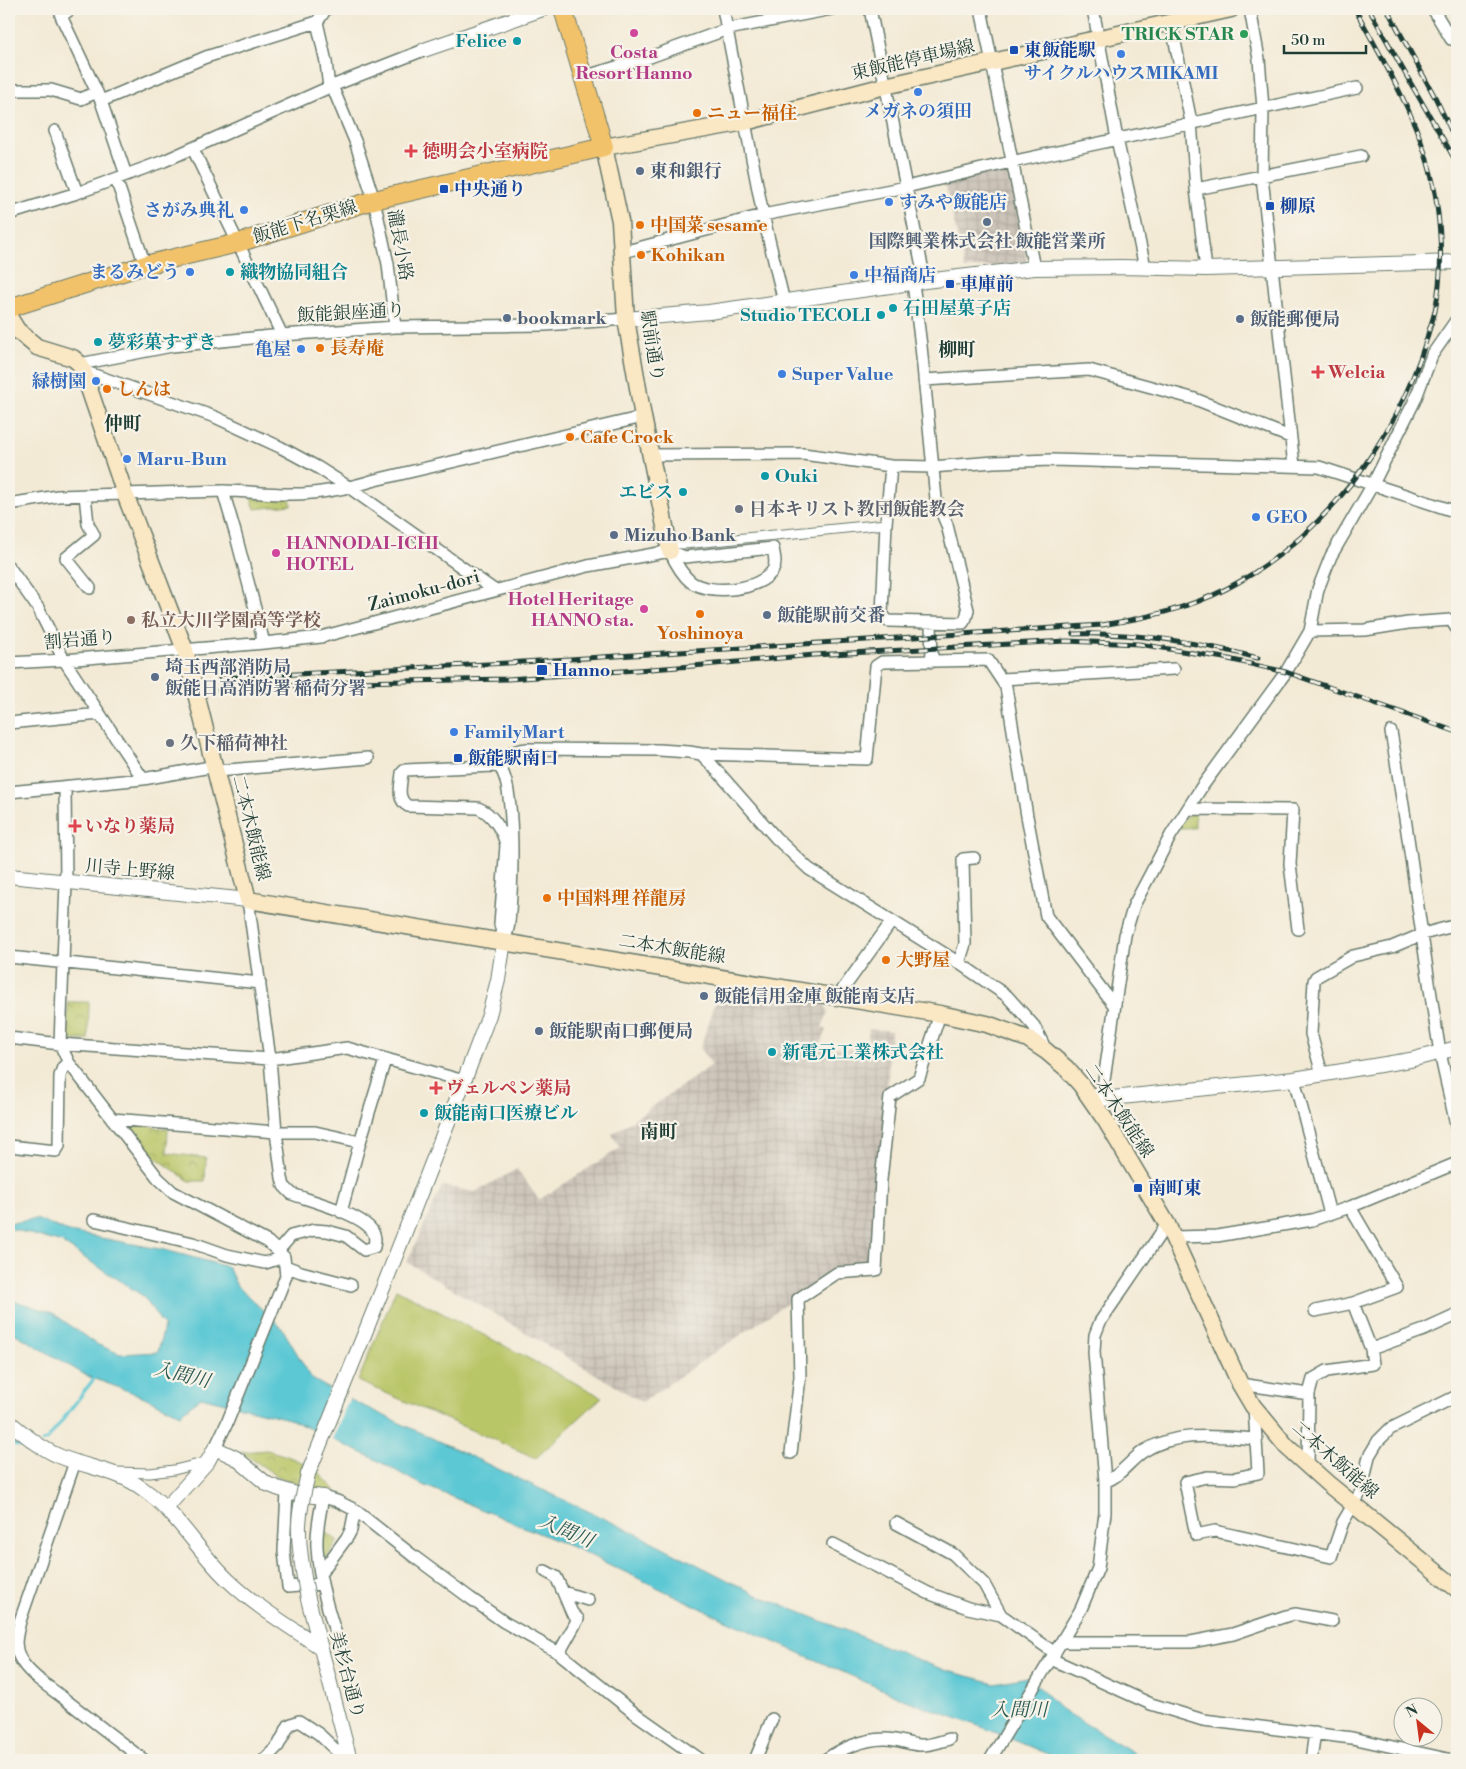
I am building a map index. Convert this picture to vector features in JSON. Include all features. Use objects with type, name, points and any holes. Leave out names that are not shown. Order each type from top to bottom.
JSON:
[{"type":"main road","points":[[563,9],[604,147]]},
{"type":"main road","name":"東飯能停車場線","points":[[604,147],[744,122],[885,86],[1098,38],[1167,18],[1231,9]]},
{"type":"main road","name":"飯能下名栗線","points":[[9,308],[145,265],[238,243],[374,200],[604,147]]},
{"type":"main road","name":"駅前通り","points":[[604,147],[620,221],[626,319],[650,455],[669,547]]},
{"type":"main road","points":[[9,317],[17,330],[37,347],[73,358],[82,368]]},
{"type":"main road","name":"二本木飯能線","points":[[82,368],[125,494],[185,650],[248,900],[940,1014],[987,1024],[1028,1040],[1046,1051],[1066,1068],[1093,1100],[1170,1230],[1240,1384],[1253,1406],[1287,1447],[1308,1466],[1457,1589]]},
{"type":"street","points":[[72,9],[60,16],[99,96],[145,265]]},
{"type":"street","points":[[13,90],[51,90],[81,98],[99,96],[206,57],[317,22],[326,9]]},
{"type":"street","points":[[9,214],[121,177],[193,149],[331,87],[424,50],[543,9]]},
{"type":"street","points":[[723,9],[763,215],[784,302]]},
{"type":"street","points":[[583,77],[647,58],[728,29],[832,9]]},
{"type":"street","points":[[870,9],[906,187],[919,282],[924,380],[936,499],[947,525],[968,610],[963,622],[888,622],[882,614],[890,466]]},
{"type":"street","points":[[981,9],[1034,268]]},
{"type":"street","points":[[1093,9],[1118,139],[1146,267]]},
{"type":"street","points":[[1250,9],[1259,59],[1263,108],[1262,177],[1294,466]]},
{"type":"street","points":[[1433,9],[1454,38],[1457,50]]},
{"type":"street","points":[[1167,18],[1191,122],[1196,189],[1206,270]]},
{"type":"street","name":"瀧長小路","points":[[317,22],[331,87],[355,141],[374,200],[388,264],[395,327]]},
{"type":"street","points":[[623,252],[763,215],[906,187],[1191,122],[1357,88]]},
{"type":"street","points":[[55,130],[77,193]]},
{"type":"street","points":[[193,149],[282,335]]},
{"type":"street","points":[[1196,189],[1362,156]]},
{"type":"street","points":[[626,319],[708,312],[919,282],[1034,268],[1146,267],[1206,270],[1457,262]]},
{"type":"street","name":"飯能銀座通り","points":[[82,368],[172,346],[282,335],[395,327],[546,325],[626,319]]},
{"type":"street","points":[[1093,1100],[1103,1087],[1125,935],[1134,904],[1171,835],[1201,788],[1286,672],[1310,631],[1318,588],[1331,556],[1373,484],[1415,400],[1432,355],[1457,319]]},
{"type":"street","points":[[82,368],[215,417],[280,447],[350,488],[494,590]]},
{"type":"street","points":[[924,380],[1090,370],[1195,399],[1290,437]]},
{"type":"street","points":[[9,504],[58,496],[223,491],[290,494],[350,488],[375,480],[643,417]]},
{"type":"street","points":[[650,455],[804,454],[890,466],[932,467],[1051,460],[1319,467],[1457,512]]},
{"type":"street","points":[[223,491],[264,643]]},
{"type":"street","points":[[85,495],[88,524],[94,535],[66,558],[90,588]]},
{"type":"street","points":[[669,547],[886,524]]},
{"type":"street","points":[[669,547],[685,557],[773,548],[775,564],[767,577],[757,583],[736,588],[712,590],[690,581],[678,567],[669,547]]},
{"type":"street","name":"Zaimoku-dori","points":[[185,650],[321,637],[431,609],[494,590],[669,547]]},
{"type":"street","points":[[9,567],[38,608],[64,660],[144,779]]},
{"type":"street","points":[[1310,631],[1365,630],[1408,623],[1451,620],[1457,629]]},
{"type":"street","points":[[931,623],[932,662]]},
{"type":"street","name":"割岩通り","points":[[9,663],[185,650]]},
{"type":"street","points":[[499,767],[508,754],[517,750],[527,749],[658,750],[700,754],[867,759],[876,666],[882,662],[988,660],[1006,687],[1026,816],[1046,916],[1114,1004]]},
{"type":"street","points":[[1001,679],[1174,669]]},
{"type":"street","points":[[9,723],[100,714]]},
{"type":"street","points":[[1391,732],[1440,1053],[1457,1130]]},
{"type":"street","points":[[700,754],[713,766],[782,844],[809,869],[959,963],[1007,996],[1034,1026],[1046,1051]]},
{"type":"street","points":[[9,792],[144,779],[216,768],[368,758]]},
{"type":"street","points":[[499,767],[405,770],[402,773],[400,797],[403,803],[408,806],[478,808],[484,810],[495,822],[503,834],[506,845],[500,924],[504,941]]},
{"type":"street","points":[[499,767],[505,776],[512,826],[509,923],[504,941]]},
{"type":"street","points":[[65,788],[66,882],[60,1044],[62,1051],[158,1178],[173,1192],[268,1242],[283,1263]]},
{"type":"street","points":[[1188,809],[1293,810],[1290,864],[1298,928]]},
{"type":"street","points":[[959,963],[965,944],[963,859],[974,858]]},
{"type":"street","name":"川寺上野線","points":[[9,876],[248,900]]},
{"type":"street","points":[[166,1508],[208,1462],[227,1424],[291,1236],[314,1230],[327,1231],[346,1236],[364,1250],[374,1247],[374,1232],[367,1224],[353,1216],[292,1194],[284,1186],[276,1132],[270,1059],[248,900]]},
{"type":"street","points":[[838,996],[892,921]]},
{"type":"street","points":[[1322,1074],[1311,1034],[1314,981],[1316,977],[1354,956],[1457,925]]},
{"type":"street","name":"美杉台通り","points":[[350,1760],[308,1599],[301,1560],[299,1531],[301,1503],[306,1481],[489,1015],[498,980],[504,941]]},
{"type":"street","points":[[9,957],[260,983]]},
{"type":"street","points":[[791,1453],[800,1377],[798,1300],[837,1273],[876,1270],[881,1180],[890,1097],[919,1078],[940,1014]]},
{"type":"street","points":[[9,1038],[60,1044],[270,1059],[347,1048],[464,1082]]},
{"type":"street","points":[[1093,1100],[1294,1079],[1410,1060],[1457,1048]]},
{"type":"street","points":[[341,1212],[385,1060]]},
{"type":"street","points":[[9,1146],[56,1151],[59,1146],[60,1076],[63,1067],[69,1062]]},
{"type":"street","points":[[1294,1079],[1330,1214]]},
{"type":"street","points":[[112,1119],[276,1132],[315,1132],[360,1142]]},
{"type":"street","points":[[990,1760],[1081,1609],[1098,1568],[1105,1513],[1105,1482],[1094,1352],[1095,1335],[1100,1322],[1170,1230],[1217,1236],[1312,1220],[1350,1207],[1457,1163]]},
{"type":"street","points":[[1315,1311],[1353,1303],[1397,1287],[1350,1207]]},
{"type":"street","points":[[94,1220],[193,1243],[227,1255],[265,1263],[283,1263],[301,1272],[351,1285]]},
{"type":"street","points":[[1308,1466],[1309,1394],[1313,1379],[1327,1371],[1373,1364],[1371,1349],[1353,1303]]},
{"type":"street","points":[[1371,1349],[1424,1330],[1457,1315]]},
{"type":"street","points":[[1240,1384],[1309,1394]]},
{"type":"street","points":[[1253,1406],[1257,1438],[1258,1473],[1235,1478],[1207,1477],[1185,1482],[1196,1535],[1215,1532],[1331,1557],[1343,1522],[1362,1490],[1368,1456],[1378,1442],[1390,1429],[1457,1396]]},
{"type":"street","points":[[9,1422],[31,1440],[57,1456],[111,1472],[142,1488],[166,1508],[227,1579],[242,1593],[320,1647]]},
{"type":"street","points":[[1105,1482],[1112,1480],[1134,1458],[1144,1451],[1155,1445],[1179,1438],[1203,1436],[1257,1438]]},
{"type":"street","points":[[215,1448],[236,1458],[267,1484],[287,1492],[337,1501],[355,1510],[412,1556],[504,1622],[559,1653],[633,1712],[701,1760]]},
{"type":"street","points":[[75,1462],[20,1622],[15,1640],[16,1650],[25,1666],[42,1681],[144,1760]]},
{"type":"street","points":[[111,1472],[150,1473],[174,1470],[208,1462]]},
{"type":"street","points":[[287,1492],[284,1551],[288,1587],[321,1579],[351,1530],[355,1510]]},
{"type":"street","points":[[323,1497],[317,1526],[316,1546],[321,1579],[344,1659]]},
{"type":"street","points":[[896,1523],[953,1554],[984,1584],[1001,1615],[1052,1658],[1151,1704],[1203,1720],[1315,1733],[1390,1746],[1452,1760]]},
{"type":"street","points":[[833,1544],[928,1593],[968,1608],[1001,1615]]},
{"type":"street","points":[[545,1571],[556,1577],[572,1613],[578,1619],[559,1653]]},
{"type":"street","points":[[563,1592],[588,1600]]},
{"type":"street","points":[[1061,1642],[1190,1642],[1233,1634],[1295,1614],[1332,1621]]},
{"type":"street","points":[[755,1760],[772,1719]]},
{"type":"street","points":[[264,1760],[278,1746],[289,1724],[299,1720],[319,1734],[346,1760]]},
{"type":"street","points":[[1311,1760],[1315,1733]]},
{"type":"street","points":[[825,1760],[843,1750],[868,1741],[885,1738],[918,1745],[950,1739]]},
{"type":"shaded area","name":"国際興業株式会社 飯能営業所","points":[[1008,167],[1027,263],[965,269],[945,182]]},
{"type":"shaded area","points":[[721,987],[824,1004],[828,1012],[822,1027],[827,1030],[819,1046],[866,1051],[869,1029],[891,1031],[876,1261],[845,1264],[642,1402],[407,1262],[442,1186],[475,1192],[517,1169],[539,1200],[620,1148],[612,1134],[712,1065],[700,1048]]},
{"type":"green space","points":[[249,491],[290,494],[291,505],[255,509]]},
{"type":"green space","points":[[1195,808],[1195,828],[1176,828]]},
{"type":"green space","points":[[68,1002],[89,1002],[88,1040],[67,1040]]},
{"type":"green space","points":[[130,1123],[168,1129],[167,1153],[206,1158],[205,1181],[189,1181],[145,1150],[129,1131]]},
{"type":"green space","points":[[396,1289],[602,1397],[536,1458],[358,1381]]},
{"type":"green space","points":[[267,1450],[315,1468],[336,1491],[318,1491],[279,1477],[241,1452]]},
{"type":"green space","points":[[322,1529],[338,1541],[322,1564]]},
{"type":"water","name":"入間川","points":[[36,1219],[69,1232],[165,1250],[228,1267],[237,1286],[282,1328],[312,1379],[342,1396],[639,1535],[757,1595],[944,1670],[995,1683],[1028,1677],[1061,1709],[1146,1760],[1062,1760],[987,1729],[906,1700],[732,1623],[579,1550],[416,1482],[375,1459],[289,1419],[201,1397],[180,1414],[142,1396],[87,1376],[9,1330],[9,1299],[53,1313],[94,1343],[120,1354],[158,1352],[164,1326],[143,1296],[62,1243],[9,1228],[9,1221],[12,1223]]},
{"type":"pier","points":[[331,1387],[350,1397],[331,1442],[313,1433]]},
{"type":"waterway","points":[[42,1442],[48,1439],[96,1376]]},
{"type":"waterway","points":[[9,1441],[16,1446],[32,1446]]},
{"type":"railway","points":[[220,678],[507,663],[1102,625],[1166,612],[1226,589],[1261,568],[1294,543],[1324,515],[1351,484],[1375,450],[1396,414],[1413,377],[1435,311],[1439,285],[1440,246],[1439,219],[1432,179],[1416,128],[1394,80],[1355,9]]},
{"type":"railway","points":[[1369,9],[1457,163]]},
{"type":"railway","points":[[1387,9],[1436,99],[1457,143]]},
{"type":"railway","points":[[1073,634],[1144,636],[1212,647],[1258,658]]},
{"type":"railway","points":[[219,690],[354,682],[508,679],[693,666],[814,655],[1066,641],[1139,644],[1224,658],[1286,672],[1457,732]]},
{"type":"place","name":"Costa Resort Hanno","points":[[634,33]]},
{"type":"place","name":"TRICK STAR","points":[[1244,34]]},
{"type":"place","name":"Felice","points":[[517,41]]},
{"type":"place","name":"東飯能駅","points":[[1014,50]]},
{"type":"place","name":"サイクルハウスMIKAMI","points":[[1121,54]]},
{"type":"place","name":"メガネの須田","points":[[918,92]]},
{"type":"place","name":"ニュー福住","points":[[697,113]]},
{"type":"place","name":"徳明会小室病院","points":[[411,151]]},
{"type":"place","name":"東和銀行","points":[[640,171]]},
{"type":"place","name":"中央通り","points":[[444,189]]},
{"type":"place","name":"すみや飯能店","points":[[889,202]]},
{"type":"place","name":"柳原","points":[[1270,206]]},
{"type":"place","name":"さがみ典礼","points":[[244,210]]},
{"type":"place","name":"国際興業株式会社 飯能営業所","points":[[987,222]]},
{"type":"place","name":"中国菜 sesame","points":[[640,225]]},
{"type":"place","name":"Kohikan","points":[[641,255]]},
{"type":"place","name":"まるみどう","points":[[190,272]]},
{"type":"place","name":"織物協同組合","points":[[230,272]]},
{"type":"place","name":"中福商店","points":[[854,275]]},
{"type":"place","name":"車庫前","points":[[950,284]]},
{"type":"place","name":"石田屋菓子店","points":[[893,308]]},
{"type":"place","name":"Studio TECOLI","points":[[881,315]]},
{"type":"place","name":"bookmark","points":[[507,318]]},
{"type":"place","name":"飯能郵便局","points":[[1240,319]]},
{"type":"place","name":"夢彩菓すずき","points":[[98,342]]},
{"type":"place","name":"長寿庵","points":[[320,348]]},
{"type":"place","name":"亀屋","points":[[301,349]]},
{"type":"place","name":"Welcia","points":[[1318,372]]},
{"type":"place","name":"Super Value","points":[[782,374]]},
{"type":"place","name":"緑樹園","points":[[96,381]]},
{"type":"place","name":"しんは","points":[[107,389]]},
{"type":"place","name":"Cafe Crock","points":[[570,437]]},
{"type":"place","name":"Maru-Bun","points":[[127,459]]},
{"type":"place","name":"Ouki","points":[[765,476]]},
{"type":"place","name":"エビス","points":[[683,492]]},
{"type":"place","name":"日本キリスト教団飯能教会","points":[[739,509]]},
{"type":"place","name":"GEO","points":[[1256,517]]},
{"type":"place","name":"Mizuho Bank","points":[[614,535]]},
{"type":"place","name":"HANNODAI-ICHI HOTEL","points":[[276,553]]},
{"type":"place","name":"Hotel Heritage HANNO sta.","points":[[644,609]]},
{"type":"place","name":"Yoshinoya","points":[[700,614]]},
{"type":"place","name":"飯能駅前交番","points":[[767,615]]},
{"type":"place","name":"私立大川学園高等学校","points":[[131,620]]},
{"type":"place","name":"Hanno","points":[[542,670]]},
{"type":"place","name":"埼玉西部消防局 飯能日高消防署 稲荷分署","points":[[155,677]]},
{"type":"place","name":"FamilyMart","points":[[454,732]]},
{"type":"place","name":"久下稲荷神社","points":[[170,743]]},
{"type":"place","name":"飯能駅南口","points":[[458,758]]},
{"type":"place","name":"いなり薬局","points":[[75,826]]},
{"type":"place","name":"中国料理 祥龍房","points":[[547,898]]},
{"type":"place","name":"大野屋","points":[[886,960]]},
{"type":"place","name":"飯能信用金庫 飯能南支店","points":[[704,996]]},
{"type":"place","name":"飯能駅南口郵便局","points":[[539,1031]]},
{"type":"place","name":"新電元工業株式会社","points":[[772,1052]]},
{"type":"place","name":"ヴェルペン薬局","points":[[436,1088]]},
{"type":"place","name":"飯能南口医療ビル","points":[[424,1113]]},
{"type":"place","name":"南町東","points":[[1138,1188]]},
{"type":"district","name":"柳町","points":[[957,350]]},
{"type":"district","name":"仲町","points":[[123,424]]},
{"type":"district","name":"南町","points":[[659,1132]]}]
